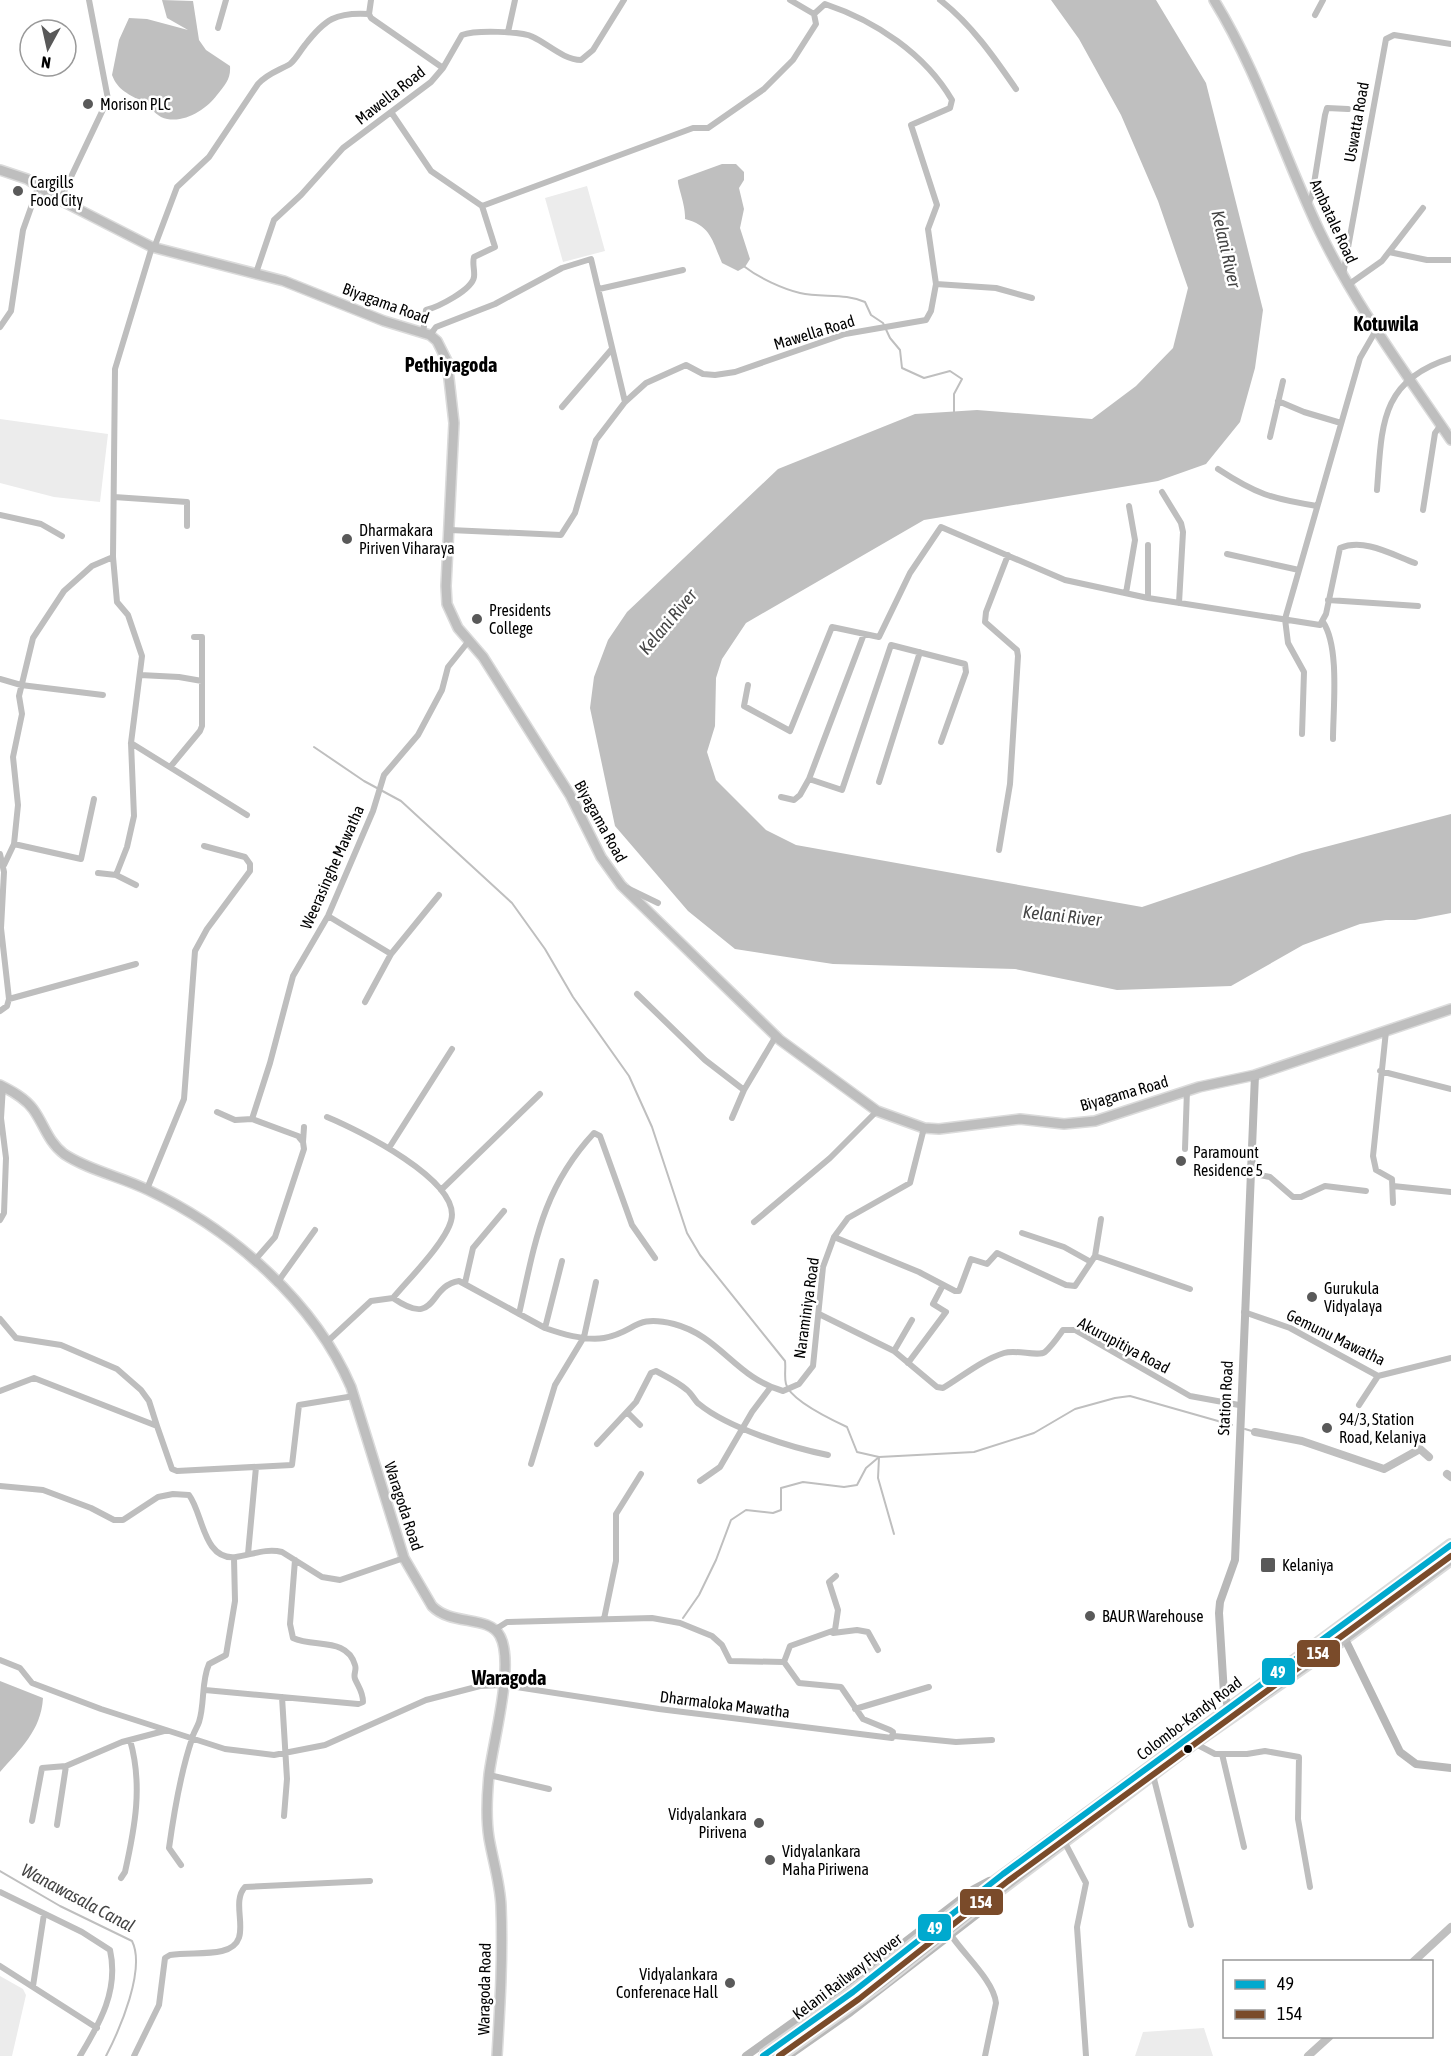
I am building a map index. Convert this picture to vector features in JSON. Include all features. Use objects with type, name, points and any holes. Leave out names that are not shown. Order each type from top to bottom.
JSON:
[{"type":"highway","name":"Colombo-Kandy Road","points":[[1006,1878],[1064,1841],[1153,1775],[1338,1628],[1451,1545]]},
{"type":"highway","name":"Colombo-Kandy Road","points":[[1006,1878],[1230,1713],[1346,1638],[1451,1559]]},
{"type":"highway","name":"Kelani Railway Flyover","points":[[763,2056],[1006,1878]]},
{"type":"highway","name":"Kelani Railway Flyover","points":[[779,2056],[881,1983],[969,1907]]},
{"type":"main road","name":"Ambatale Road","points":[[1214,0],[1239,44],[1308,203],[1343,276],[1376,332],[1451,440]]},
{"type":"main road","name":"Biyagama Road","points":[[0,170],[39,185],[60,200],[153,248],[256,273],[313,291],[384,321],[426,334],[436,340],[447,361],[451,381],[454,423],[447,604],[458,628],[483,657],[570,795],[601,857],[621,885],[776,1036],[877,1111],[924,1128],[939,1129],[1020,1119],[1064,1124],[1095,1120],[1187,1090],[1255,1075],[1451,1009]]},
{"type":"main road","name":"Waragoda Road","points":[[2,1086],[27,1102],[52,1143],[65,1154],[147,1189],[217,1230],[277,1283],[328,1341],[341,1363],[354,1396],[404,1558],[438,1612],[452,1619],[496,1629],[501,1637],[506,1659],[489,1775],[489,1835],[501,1904],[497,2056]]},
{"type":"street","points":[[60,200],[108,99],[89,0]]},
{"type":"street","points":[[218,28],[226,0]]},
{"type":"street","points":[[369,14],[371,0]]},
{"type":"street","points":[[508,32],[515,0]]},
{"type":"street","name":"Mawella Road","points":[[256,273],[274,220],[301,195],[344,148],[418,94],[443,68],[462,35],[508,32],[532,36],[567,56],[581,60],[598,42],[624,0]]},
{"type":"street","points":[[482,206],[693,128],[708,128],[714,125],[764,89],[793,60],[816,24],[814,14],[790,0]]},
{"type":"street","points":[[940,0],[956,12],[975,34],[1016,89]]},
{"type":"street","points":[[1315,15],[1323,0]]},
{"type":"street","name":"Mawella Road","points":[[450,530],[561,536],[575,513],[596,440],[625,402],[661,374],[686,365],[703,375],[735,372],[845,334],[920,323],[929,317],[936,284],[928,229],[937,205],[911,125],[950,108],[952,100],[925,62],[880,30],[825,4],[814,14]]},
{"type":"street","points":[[116,875],[127,847],[134,816],[131,743],[140,675],[140,646],[128,615],[117,602],[113,557],[115,369],[153,248],[177,187],[209,157],[267,74],[289,65],[335,16],[348,12],[369,14],[443,68]]},
{"type":"street","name":"Uswatta Road","points":[[1343,276],[1386,39],[1394,35],[1451,44]]},
{"type":"street","points":[[1308,203],[1312,196],[1327,108],[1348,110]]},
{"type":"street","points":[[391,112],[431,171],[482,206],[495,247],[474,257],[475,276],[470,285],[447,302],[426,310],[426,334]]},
{"type":"street","points":[[0,327],[12,311],[23,230],[39,185]]},
{"type":"street","points":[[1348,285],[1382,261],[1423,208]]},
{"type":"street","points":[[1389,252],[1426,260],[1451,260]]},
{"type":"street","points":[[426,334],[436,327],[495,303],[562,268],[591,259],[610,350],[625,402]]},
{"type":"street","points":[[599,289],[682,270]]},
{"type":"street","points":[[936,284],[996,288],[1032,298]]},
{"type":"street","points":[[1302,734],[1304,672],[1288,643],[1285,619],[1360,358],[1376,332]]},
{"type":"street","points":[[562,407],[610,350]]},
{"type":"street","points":[[1377,490],[1384,417],[1392,397],[1411,380],[1451,358]]},
{"type":"street","points":[[1269,437],[1283,381]]},
{"type":"street","points":[[1278,401],[1304,412],[1341,423]]},
{"type":"street","points":[[1423,510],[1433,443],[1441,425]]},
{"type":"street","points":[[1218,469],[1251,491],[1275,500],[1317,506]]},
{"type":"street","points":[[1162,492],[1181,523],[1183,532],[1179,603]]},
{"type":"street","points":[[114,497],[187,502],[187,526]]},
{"type":"street","points":[[1126,593],[1135,540],[1129,506]]},
{"type":"street","points":[[0,516],[41,524],[62,536]]},
{"type":"street","points":[[748,685],[744,706],[790,731],[832,627],[879,637],[896,598],[941,527],[1065,580],[1148,598],[1320,626],[1323,622],[1340,548],[1352,543],[1362,544],[1415,563]]},
{"type":"street","points":[[1148,545],[1148,598]]},
{"type":"street","points":[[1227,554],[1299,570]]},
{"type":"street","points":[[999,850],[1010,784],[1018,656],[1017,651],[985,622],[986,612],[1008,555]]},
{"type":"street","points":[[4,865],[14,844],[18,805],[12,757],[22,714],[18,696],[33,638],[64,591],[92,566],[113,557]]},
{"type":"street","points":[[1328,600],[1418,606]]},
{"type":"street","points":[[1323,622],[1328,629],[1332,657],[1333,740]]},
{"type":"street","points":[[781,796],[794,800],[800,795],[809,779],[864,634]]},
{"type":"street","points":[[171,766],[201,731],[202,637],[194,637]]},
{"type":"street","name":"Weerasinghe Mawatha","points":[[252,1119],[294,976],[328,916],[373,811],[384,775],[418,735],[442,690],[448,667],[468,642]]},
{"type":"street","points":[[809,779],[842,790],[891,645],[965,664],[966,672],[941,742]]},
{"type":"street","points":[[879,782],[920,652]]},
{"type":"street","points":[[140,675],[202,681]]},
{"type":"street","points":[[0,679],[21,685],[103,695]]},
{"type":"street","points":[[131,743],[247,815]]},
{"type":"street","points":[[14,844],[81,859],[94,799]]},
{"type":"street","points":[[147,1189],[184,1099],[195,951],[207,929],[250,871],[250,864],[245,857],[204,846]]},
{"type":"street","points":[[0,854],[4,865],[1,928],[9,999],[7,1006],[0,1011]]},
{"type":"street","points":[[98,873],[116,875],[136,885]]},
{"type":"street","points":[[621,885],[658,903]]},
{"type":"street","points":[[365,1002],[391,954],[439,895]]},
{"type":"street","points":[[328,916],[391,954]]},
{"type":"street","points":[[9,999],[136,964]]},
{"type":"street","points":[[637,994],[705,1060],[744,1090]]},
{"type":"street","points":[[1386,1031],[1380,1071],[1374,1166],[1379,1173],[1392,1179],[1392,1203]]},
{"type":"street","points":[[732,1118],[744,1090],[776,1036]]},
{"type":"street","points":[[389,1148],[452,1049]]},
{"type":"street","points":[[1380,1071],[1451,1089]]},
{"type":"street","name":"Station Road","points":[[1230,1713],[1224,1694],[1218,1613],[1235,1560],[1239,1405],[1255,1075]]},
{"type":"street","points":[[0,1221],[4,1213],[6,1158],[1,1118],[2,1086]]},
{"type":"street","points":[[1185,1149],[1187,1090]]},
{"type":"street","points":[[441,1190],[540,1094]]},
{"type":"street","points":[[754,1222],[830,1158],[877,1111]]},
{"type":"street","points":[[217,1112],[234,1120],[252,1119],[298,1136],[303,1142]]},
{"type":"street","points":[[327,1117],[364,1132],[429,1177],[441,1190],[450,1207],[451,1221],[434,1248],[393,1298],[371,1301],[328,1341]]},
{"type":"street","points":[[364,1132],[366,1122]]},
{"type":"street","points":[[254,1261],[276,1233],[303,1149],[304,1127]]},
{"type":"street","name":"Naraminiya Road","points":[[465,1283],[545,1328],[584,1336],[603,1338],[642,1321],[654,1320],[686,1327],[706,1336],[734,1364],[770,1388],[783,1391],[793,1387],[808,1375],[813,1366],[823,1267],[834,1237],[848,1218],[910,1184],[924,1128]]},
{"type":"street","points":[[519,1314],[542,1217],[550,1194],[561,1174],[594,1133],[600,1136],[632,1225],[655,1258]]},
{"type":"street","points":[[1250,1173],[1270,1177],[1293,1197],[1301,1197],[1325,1186],[1366,1191]]},
{"type":"street","points":[[1393,1186],[1451,1192]]},
{"type":"street","points":[[393,1298],[409,1310],[418,1310],[426,1307],[453,1282],[465,1283],[473,1248],[504,1211]]},
{"type":"street","points":[[834,1237],[959,1291],[970,1259],[989,1264],[997,1253],[1070,1286],[1075,1286],[1095,1256],[1101,1219]]},
{"type":"street","points":[[277,1283],[315,1230]]},
{"type":"street","points":[[1022,1233],[1064,1247],[1091,1262]]},
{"type":"street","points":[[1095,1256],[1190,1289]]},
{"type":"street","points":[[545,1328],[562,1261]]},
{"type":"street","points":[[531,1464],[555,1385],[584,1336],[596,1282]]},
{"type":"street","points":[[908,1363],[946,1312],[933,1304],[943,1285]]},
{"type":"street","name":"Gemunu Mawatha","points":[[1244,1312],[1290,1328],[1378,1376],[1451,1358]]},
{"type":"street","name":"Akurupitiya Road","points":[[819,1314],[894,1351],[937,1387],[943,1388],[987,1360],[1004,1353],[1025,1351],[1039,1355],[1045,1352],[1064,1330],[1068,1329],[1190,1396],[1239,1405]]},
{"type":"street","points":[[0,1319],[16,1338],[61,1345],[117,1369],[145,1396],[172,1469],[292,1465],[299,1405],[354,1396]]},
{"type":"street","points":[[894,1351],[912,1320]]},
{"type":"street","points":[[597,1444],[636,1402],[651,1373],[656,1371],[689,1392],[699,1404],[742,1429],[828,1455]]},
{"type":"street","points":[[1359,1405],[1378,1376]]},
{"type":"street","points":[[0,1391],[34,1378],[157,1426]]},
{"type":"street","points":[[700,1481],[720,1467],[770,1388]]},
{"type":"street","points":[[627,1412],[640,1425]]},
{"type":"street","points":[[248,1554],[256,1467]]},
{"type":"street","points":[[604,1619],[616,1561],[616,1514],[642,1474]]},
{"type":"street","points":[[0,1486],[43,1490],[91,1508],[114,1520],[123,1520],[158,1497],[172,1494],[189,1495],[212,1545],[219,1553],[234,1558],[274,1550],[331,1580],[340,1580],[404,1558]]},
{"type":"street","points":[[181,1865],[169,1848],[192,1739],[199,1722],[205,1690],[205,1674],[209,1664],[223,1658],[228,1644],[235,1600],[234,1558]]},
{"type":"street","points":[[205,1690],[358,1704],[364,1699],[354,1675],[356,1666],[348,1652],[332,1644],[305,1644],[293,1638],[291,1623],[295,1560]]},
{"type":"street","points":[[832,1633],[837,1627],[838,1610],[829,1582],[836,1576]]},
{"type":"street","points":[[496,1629],[507,1622],[652,1618],[680,1623],[712,1636],[722,1645],[730,1661],[784,1662]]},
{"type":"street","points":[[1338,1628],[1346,1638],[1400,1752],[1416,1764],[1451,1768]]},
{"type":"street","points":[[784,1662],[790,1646],[832,1633],[857,1630],[868,1632],[878,1650]]},
{"type":"street","name":"Dharmaloka Mawatha","points":[[0,1660],[20,1668],[32,1683],[165,1731],[225,1749],[284,1754],[325,1745],[426,1700],[480,1686],[503,1684],[598,1700],[879,1738],[889,1739],[894,1736],[956,1742],[992,1740]]},
{"type":"street","points":[[784,1662],[799,1683],[841,1687],[863,1719],[891,1730],[894,1736]]},
{"type":"street","points":[[855,1708],[929,1687]]},
{"type":"street","points":[[282,1697],[287,1779],[284,1816]]},
{"type":"street","points":[[32,1821],[42,1768],[66,1766],[130,1740],[165,1731]]},
{"type":"street","points":[[121,1878],[125,1872],[131,1847],[138,1780],[130,1740]]},
{"type":"street","points":[[1194,1743],[1215,1754],[1247,1754],[1265,1751],[1299,1757],[1298,1819],[1310,1887]]},
{"type":"street","points":[[1222,1754],[1244,1847]]},
{"type":"street","points":[[57,1825],[66,1766]]},
{"type":"street","points":[[489,1775],[549,1788]]},
{"type":"street","points":[[1153,1775],[1191,1925]]},
{"type":"street","points":[[1064,1841],[1086,1883],[1077,1927],[1086,2056]]},
{"type":"street","points":[[788,2056],[920,1960],[989,1905],[1006,1878]]},
{"type":"street","points":[[746,2056],[905,1942],[974,1889],[1006,1878]]},
{"type":"street","points":[[134,2056],[159,2005],[165,1958],[178,1954],[221,1952],[231,1948],[237,1942],[242,1929],[240,1898],[245,1887],[370,1881]]},
{"type":"street","points":[[0,1892],[82,1932],[110,1950],[113,1963],[112,1987],[98,2028],[80,2056]]},
{"type":"street","points":[[33,1986],[44,1914]]},
{"type":"street","points":[[951,1935],[965,1957],[991,1985],[995,1995],[996,2003],[985,2056]]},
{"type":"street","points":[[905,1942],[920,1960]]},
{"type":"street","points":[[0,1966],[98,2028]]},
{"type":"street","points":[[813,2009],[828,2028]]},
{"type":"shaded area","points":[[587,186],[605,251],[563,262],[545,198]]},
{"type":"shaded area","points":[[0,419],[108,434],[100,502],[54,497],[0,483]]},
{"type":"shaded area","points":[[0,1976],[23,1989],[26,1995],[12,2056],[0,2056]]},
{"type":"shaded area","points":[[1204,2028],[1213,2056],[1135,2056],[1143,2032]]},
{"type":"water","points":[[162,0],[193,1],[199,40],[206,50],[230,66],[227,82],[212,101],[200,111],[185,118],[161,117],[121,88],[112,75],[119,40],[129,18],[147,19],[188,30],[167,18]]},
{"type":"water","name":"Kelani River","points":[[1051,0],[1156,0],[1206,83],[1263,310],[1255,368],[1240,422],[1206,464],[1158,481],[924,520],[746,623],[722,659],[716,678],[715,726],[707,752],[716,780],[766,830],[796,845],[1142,907],[1302,853],[1451,814],[1451,913],[1415,920],[1386,920],[1360,924],[1303,945],[1231,986],[1117,990],[1015,969],[833,964],[735,949],[688,911],[615,826],[590,708],[594,677],[608,640],[627,612],[778,469],[915,414],[977,410],[1092,419],[1136,386],[1173,348],[1188,288],[1158,201],[1121,115],[1079,39]]},
{"type":"water","points":[[722,164],[736,164],[744,172],[744,180],[739,188],[744,209],[740,228],[750,259],[745,267],[738,271],[722,263],[713,241],[705,230],[685,219],[678,183],[678,180]]},
{"type":"water","points":[[0,1681],[43,1698],[34,1730],[0,1772]]},
{"type":"waterway","points":[[745,267],[764,279],[793,291],[865,302],[871,315],[883,323],[890,338],[900,350],[902,368],[924,378],[950,371],[962,379],[954,394],[954,412]]},
{"type":"waterway","points":[[314,747],[364,781],[401,801],[512,903],[545,949],[573,997],[629,1076],[652,1127],[687,1233],[700,1255],[785,1361],[785,1381],[789,1390],[812,1409],[847,1427],[857,1452],[879,1457],[974,1452],[1034,1433],[1075,1409],[1130,1396],[1232,1425]]},
{"type":"waterway","points":[[1245,1429],[1255,1432]]},
{"type":"waterway","points":[[1255,1432],[1302,1441],[1384,1469],[1420,1449],[1429,1457]]},
{"type":"waterway","points":[[879,1457],[878,1478],[894,1534]]},
{"type":"waterway","points":[[683,1618],[699,1595],[716,1560],[731,1520],[746,1510],[773,1513],[781,1510],[781,1488],[803,1482],[844,1487],[857,1485],[866,1468],[879,1457]]},
{"type":"waterway","points":[[1447,1474],[1451,1477]]},
{"type":"waterway","name":"Wanawasala Canal","points":[[0,1871],[60,1906],[132,1941],[136,1967],[134,1983],[118,2031],[106,2056]]},
{"type":"waterway","points":[[1415,1960],[1451,1927]]},
{"type":"waterway","points":[[1308,2056],[1328,2038]]},
{"type":"transit line","name":"49","points":[[763,2056],[853,1992],[1003,1874],[1451,1545]]},
{"type":"transit line","name":"154","points":[[779,2056],[859,1999],[1008,1881],[1451,1556]]},
{"type":"place","name":"Morison PLC","points":[[88,104]]},
{"type":"place","name":"Cargills Food City","points":[[18,191]]},
{"type":"place","name":"Dharmakara Piriven Viharaya","points":[[347,539]]},
{"type":"place","name":"Presidents College","points":[[477,619]]},
{"type":"place","name":"Paramount Residence 5","points":[[1181,1161]]},
{"type":"place","name":"Gurukula Vidyalaya","points":[[1312,1297]]},
{"type":"place","name":"94/3, Station Road, Kelaniya","points":[[1327,1428]]},
{"type":"place","name":"Kelaniya","points":[[1268,1565]]},
{"type":"place","name":"BAUR Warehouse","points":[[1090,1616]]},
{"type":"place","name":"Vidyalankara Pirivena","points":[[759,1823]]},
{"type":"place","name":"Vidyalankara Maha Piriwena","points":[[770,1860]]},
{"type":"place","name":"Vidyalankara Conferenace Hall","points":[[730,1983]]},
{"type":"district","name":"Kotuwila","points":[[1386,324]]},
{"type":"district","name":"Pethiyagoda","points":[[451,365]]},
{"type":"district","name":"Waragoda","points":[[509,1678]]}]
